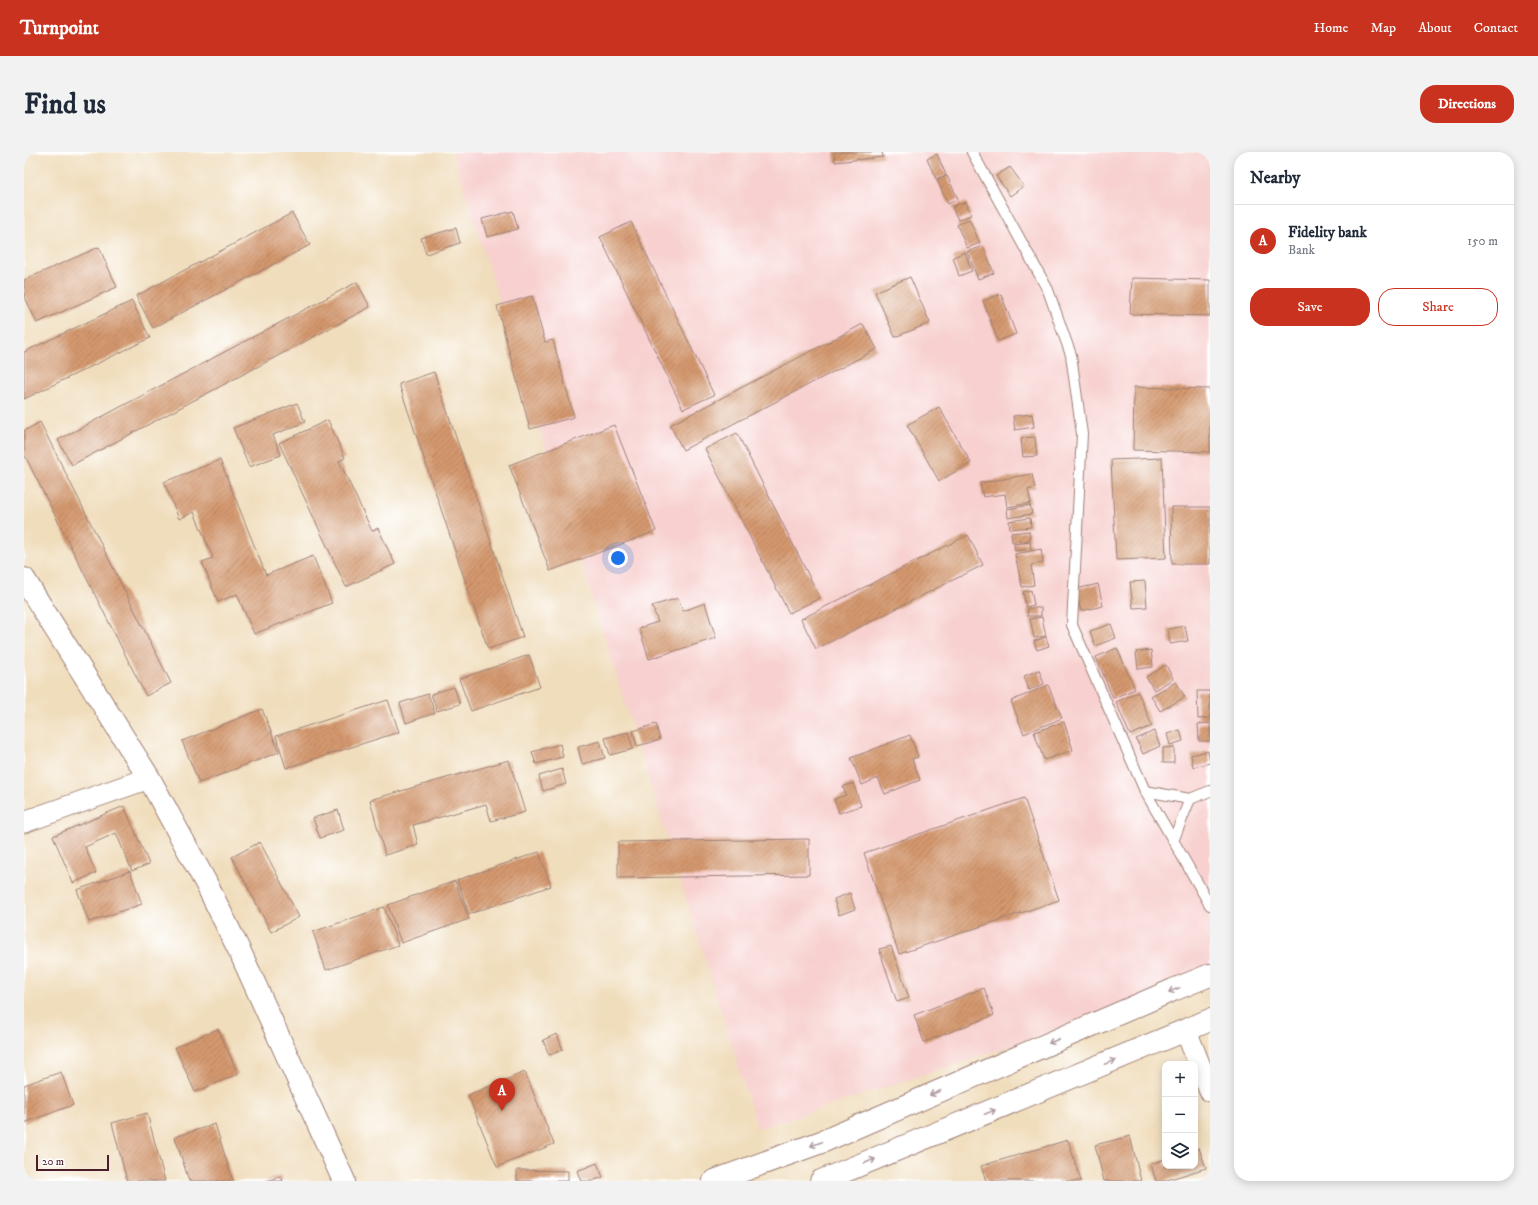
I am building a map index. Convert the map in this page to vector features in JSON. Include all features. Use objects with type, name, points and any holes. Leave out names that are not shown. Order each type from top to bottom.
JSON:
[{"type":"street","points":[[24,579],[149,778],[206,883],[238,947],[344,1181]]},
{"type":"street","points":[[24,822],[149,778]]},
{"type":"street","points":[[714,1181],[824,1142],[1210,975]]},
{"type":"street","points":[[832,1179],[1210,1020]]},
{"type":"street","points":[[1186,1031],[1210,1091]]},
{"type":"lane","points":[[972,152],[1048,290],[1071,354],[1082,434],[1072,625],[1145,792],[1210,906]]},
{"type":"lane","points":[[1145,792],[1190,799],[1210,791]]},
{"type":"lane","points":[[1173,841],[1190,799]]},
{"type":"shaded area","points":[[453,152],[1210,152],[1210,980],[758,1129]]},
{"type":"building","points":[[834,152],[882,152],[883,157],[835,162]]},
{"type":"building","points":[[937,154],[946,175],[936,179],[927,159]]},
{"type":"building","points":[[1010,167],[1024,186],[1010,196],[996,176]]},
{"type":"building","points":[[947,176],[958,199],[948,204],[937,180]]},
{"type":"building","points":[[966,202],[971,215],[958,220],[952,207]]},
{"type":"building","points":[[513,211],[518,229],[487,237],[482,219]]},
{"type":"building","points":[[292,213],[310,245],[153,328],[136,296]]},
{"type":"building","points":[[969,219],[980,243],[967,248],[957,225]]},
{"type":"building","points":[[631,222],[714,395],[683,409],[600,237]]},
{"type":"building","points":[[456,228],[460,243],[426,254],[421,238]]},
{"type":"building","points":[[983,246],[994,273],[978,279],[967,252]]},
{"type":"building","points":[[99,247],[117,287],[37,323],[24,295],[24,280]]},
{"type":"building","points":[[965,252],[972,271],[959,276],[953,257]]},
{"type":"building","points":[[910,277],[930,323],[895,337],[875,292]]},
{"type":"building","points":[[1132,278],[1210,280],[1210,316],[1130,314]]},
{"type":"building","points":[[357,282],[370,307],[72,465],[58,440]]},
{"type":"building","points":[[1001,294],[1016,334],[998,341],[983,301]]},
{"type":"building","points":[[532,296],[545,342],[553,340],[574,417],[530,429],[497,306]]},
{"type":"building","points":[[132,301],[150,338],[24,399],[24,352]]},
{"type":"building","points":[[863,324],[877,349],[683,450],[670,425]]},
{"type":"building","points":[[434,372],[523,637],[488,649],[399,384]]},
{"type":"building","points":[[1134,387],[1210,389],[1210,452],[1133,450]]},
{"type":"building","points":[[297,403],[305,422],[273,435],[281,455],[249,467],[233,428]]},
{"type":"building","points":[[939,407],[971,463],[939,481],[907,425]]},
{"type":"building","points":[[1032,414],[1034,427],[1015,430],[1013,416]]},
{"type":"building","points":[[328,420],[345,458],[339,461],[372,531],[378,528],[395,564],[346,587],[279,443]]},
{"type":"building","points":[[40,422],[171,683],[146,696],[24,454],[24,431]]},
{"type":"building","points":[[614,425],[656,531],[550,571],[509,465]]},
{"type":"building","points":[[737,433],[820,598],[789,613],[705,449]]},
{"type":"building","points":[[1035,437],[1037,456],[1023,457],[1021,438]]},
{"type":"building","points":[[1162,458],[1166,558],[1116,560],[1111,460]]},
{"type":"building","points":[[220,460],[266,575],[313,556],[332,603],[254,634],[237,594],[218,602],[202,562],[213,558],[194,512],[179,519],[164,482]]},
{"type":"building","points":[[1032,474],[1035,488],[1028,490],[1031,503],[1007,507],[1005,494],[983,497],[980,483]]},
{"type":"building","points":[[1030,505],[1032,514],[1008,518],[1007,509]]},
{"type":"building","points":[[1171,507],[1210,507],[1210,564],[1172,564]]},
{"type":"building","points":[[1030,518],[1031,527],[1010,529],[1009,521]]},
{"type":"building","points":[[1029,531],[1030,540],[1012,542],[1011,533]]},
{"type":"building","points":[[968,535],[983,565],[816,649],[801,619]]},
{"type":"building","points":[[1030,542],[1031,549],[1015,551],[1014,544]]},
{"type":"building","points":[[1041,549],[1043,563],[1031,565],[1034,585],[1022,587],[1015,554]]},
{"type":"building","points":[[1145,581],[1147,607],[1133,608],[1130,582]]},
{"type":"building","points":[[1098,584],[1103,606],[1081,611],[1076,589]]},
{"type":"building","points":[[1031,590],[1034,605],[1026,607],[1023,592]]},
{"type":"building","points":[[678,598],[683,611],[705,603],[716,638],[649,659],[639,628],[658,622],[652,606]]},
{"type":"building","points":[[1028,608],[1041,608],[1041,616],[1027,616]]},
{"type":"building","points":[[1042,617],[1046,636],[1034,638],[1030,619]]},
{"type":"building","points":[[1111,624],[1116,638],[1095,646],[1090,631]]},
{"type":"building","points":[[1185,626],[1188,641],[1170,644],[1168,629]]},
{"type":"building","points":[[1046,637],[1049,646],[1037,650],[1034,641]]},
{"type":"building","points":[[1117,648],[1135,689],[1113,698],[1096,657]]},
{"type":"building","points":[[1151,650],[1153,667],[1138,669],[1136,652]]},
{"type":"building","points":[[529,655],[540,687],[471,711],[459,679]]},
{"type":"building","points":[[1166,665],[1173,679],[1154,690],[1146,677]]},
{"type":"building","points":[[1039,670],[1044,684],[1029,690],[1024,676]]},
{"type":"building","points":[[1176,682],[1185,697],[1160,711],[1151,696]]},
{"type":"building","points":[[1048,685],[1062,718],[1024,734],[1011,701]]},
{"type":"building","points":[[454,687],[460,704],[437,711],[431,694]]},
{"type":"building","points":[[1197,691],[1210,691],[1210,718],[1198,719]]},
{"type":"building","points":[[1138,692],[1152,726],[1130,735],[1116,702]]},
{"type":"building","points":[[428,694],[435,713],[406,723],[400,703]]},
{"type":"building","points":[[388,700],[399,732],[286,768],[276,736]]},
{"type":"building","points":[[262,709],[279,752],[199,783],[182,741]]},
{"type":"building","points":[[1064,722],[1073,750],[1044,760],[1034,732]]},
{"type":"building","points":[[1210,723],[1210,741],[1199,741],[1198,724]]},
{"type":"building","points":[[656,724],[660,740],[637,746],[633,731]]},
{"type":"building","points":[[1180,730],[1183,741],[1170,745],[1167,734]]},
{"type":"building","points":[[1154,731],[1160,746],[1143,754],[1136,739]]},
{"type":"building","points":[[628,732],[633,749],[610,755],[605,738]]},
{"type":"building","points":[[910,735],[918,757],[912,759],[920,780],[885,794],[878,778],[862,785],[851,758]]},
{"type":"building","points":[[600,741],[605,758],[582,764],[578,747]]},
{"type":"building","points":[[560,744],[563,757],[536,764],[532,752]]},
{"type":"building","points":[[1174,747],[1174,763],[1163,763],[1163,748]]},
{"type":"building","points":[[1208,751],[1210,763],[1193,767],[1191,755]]},
{"type":"building","points":[[509,760],[525,812],[491,821],[486,804],[413,825],[418,845],[385,855],[370,800]]},
{"type":"building","points":[[562,769],[566,784],[543,791],[539,776]]},
{"type":"building","points":[[853,783],[861,806],[839,813],[834,799],[846,795],[843,787]]},
{"type":"building","points":[[1024,798],[1059,900],[899,954],[864,853]]},
{"type":"building","points":[[124,806],[149,864],[132,871],[116,833],[85,847],[96,873],[73,883],[53,836]]},
{"type":"building","points":[[338,810],[344,830],[320,838],[313,818]]},
{"type":"building","points":[[809,839],[809,875],[618,878],[618,842]]},
{"type":"building","points":[[260,842],[299,917],[271,932],[232,857]]},
{"type":"building","points":[[539,852],[551,886],[469,914],[457,880]]},
{"type":"building","points":[[130,871],[142,904],[89,922],[77,890]]},
{"type":"building","points":[[455,881],[469,919],[401,943],[388,905]]},
{"type":"building","points":[[850,893],[855,909],[839,915],[834,899]]},
{"type":"building","points":[[384,907],[398,945],[326,970],[313,932]]},
{"type":"building","points":[[891,946],[909,998],[897,1002],[879,949]]},
{"type":"building","points":[[984,988],[994,1015],[924,1042],[914,1015]]},
{"type":"building","points":[[218,1029],[238,1074],[195,1092],[175,1047]]},
{"type":"building","points":[[557,1034],[563,1050],[549,1055],[543,1040]]},
{"type":"building","points":[[61,1072],[73,1105],[24,1123],[24,1085]]},
{"type":"building","points":[[525,1072],[554,1144],[497,1167],[468,1095]]},
{"type":"building","points":[[147,1113],[165,1181],[127,1181],[112,1123]]},
{"type":"building","points":[[215,1124],[233,1181],[189,1181],[175,1137]]},
{"type":"building","points":[[1130,1136],[1141,1181],[1104,1181],[1095,1145]]},
{"type":"building","points":[[1068,1140],[1081,1181],[986,1181],[981,1166]]},
{"type":"building","points":[[1198,1148],[1206,1168],[1164,1181],[1156,1181],[1151,1164],[1162,1160],[1162,1169],[1198,1169]]},
{"type":"building","points":[[597,1163],[603,1177],[592,1181],[581,1181],[577,1171]]},
{"type":"building","points":[[517,1170],[568,1171],[568,1181],[517,1181]]},
{"type":"building","points":[[281,1176],[283,1181],[266,1181]]},
{"type":"place","name":"Fidelity bank","points":[[502,1111]]}]
